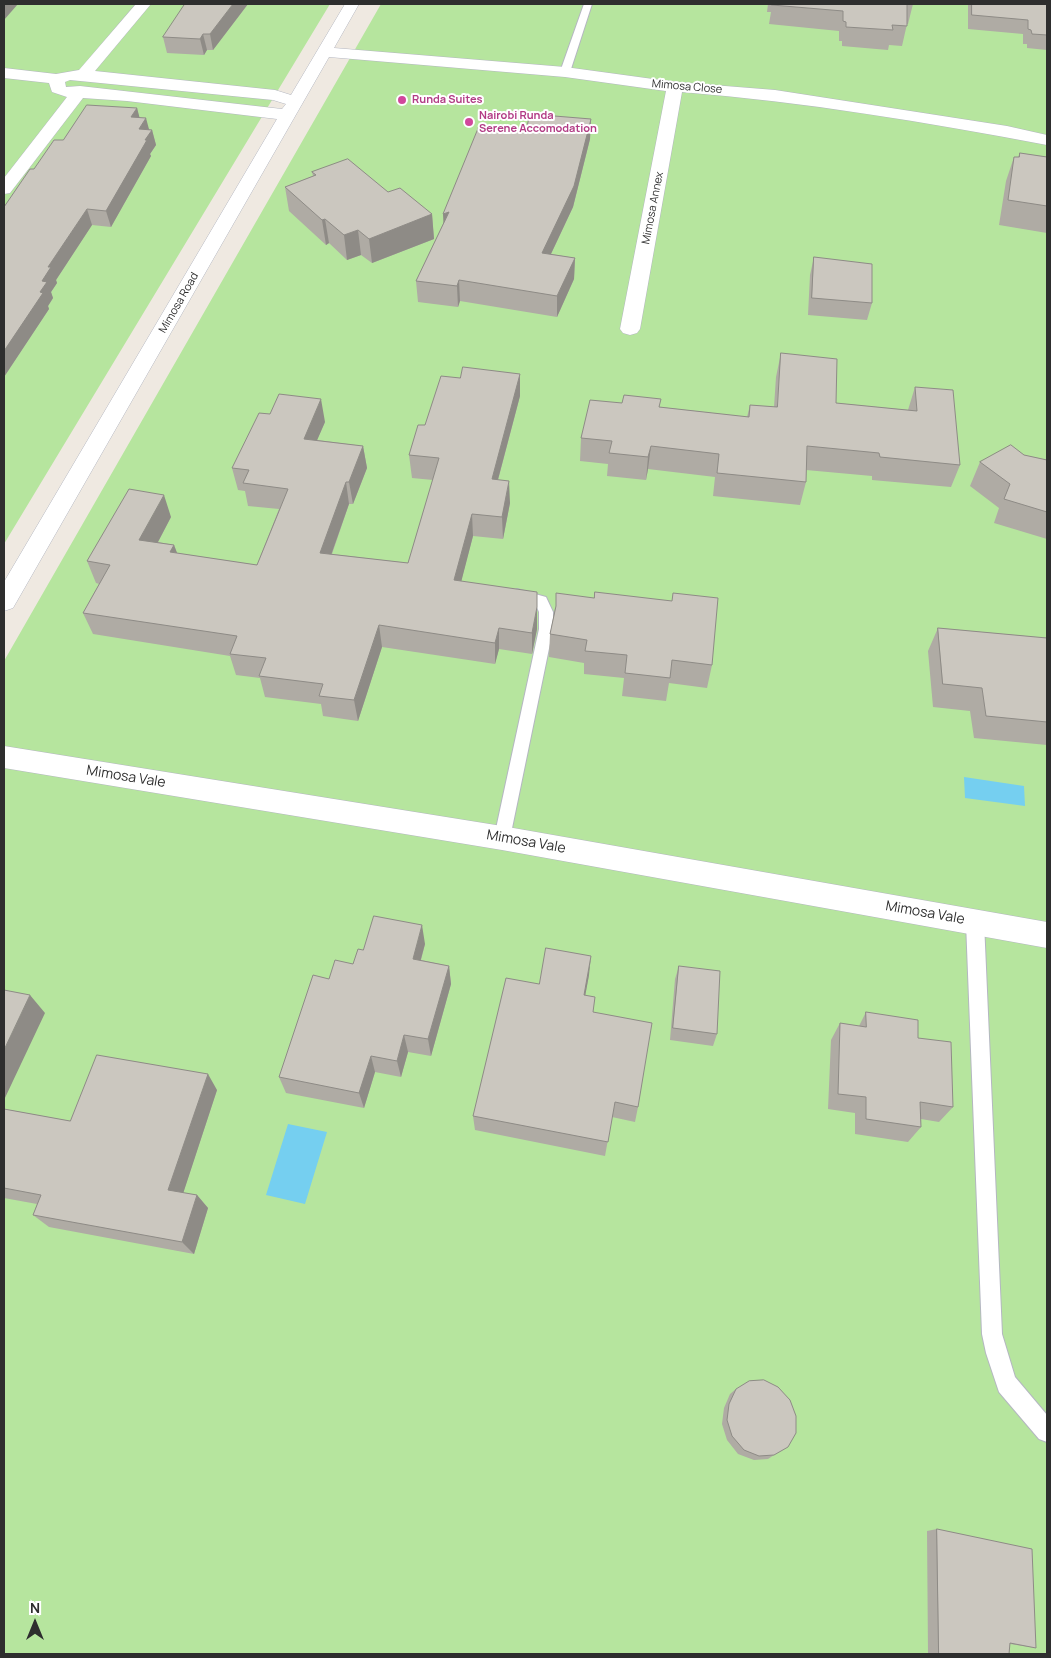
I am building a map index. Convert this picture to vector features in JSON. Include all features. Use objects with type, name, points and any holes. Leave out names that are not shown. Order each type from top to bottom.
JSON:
[{"type":"street","points":[[4,189],[82,83],[144,4]]},
{"type":"street","name":"Mimosa Road","points":[[4,602],[261,163],[285,110],[324,52],[352,4]]},
{"type":"street","name":"Mimosa Close","points":[[324,52],[565,72],[676,88],[775,95],[1006,131],[1047,140]]},
{"type":"street","points":[[4,73],[57,79],[58,90],[82,83],[275,95],[285,110]]},
{"type":"street","points":[[82,83],[285,110]]},
{"type":"street","name":"Mimosa Annex","points":[[630,329],[676,88]]},
{"type":"street","name":"Mimosa Vale","points":[[4,757],[502,838],[1047,935]]},
{"type":"lane","points":[[565,72],[588,4]]},
{"type":"lane","points":[[502,592],[541,601],[546,612],[546,628],[502,838]]},
{"type":"lane","points":[[975,922],[992,1334],[996,1353],[1007,1384],[1047,1431]]},
{"type":"green space","points":[[4,4],[330,4],[4,544]]},
{"type":"green space","points":[[381,4],[1047,4],[1047,1654],[4,1654],[4,661]]},
{"type":"water","points":[[964,777],[1024,786],[1025,806],[965,798]]},
{"type":"water","points":[[288,1124],[327,1132],[305,1204],[266,1195]]},
{"type":"building","points":[[185,4],[233,4],[210,34],[203,34],[200,39],[163,37]]},
{"type":"building","points":[[773,4],[907,4],[907,26],[892,25],[893,30],[846,27],[846,22],[843,21],[843,11]]},
{"type":"building","points":[[972,4],[1047,4],[1047,35],[1032,34],[1031,30],[1028,29],[1028,20],[972,15]]},
{"type":"building","points":[[87,105],[137,108],[131,117],[146,118],[139,129],[152,130],[106,211],[87,209],[48,267],[51,267],[42,281],[47,282],[40,292],[43,293],[4,351],[4,207],[30,169],[34,169],[54,140],[63,140]]},
{"type":"building","points":[[530,114],[591,119],[574,186],[542,253],[575,258],[557,296],[459,280],[457,286],[416,281],[449,212],[443,214],[479,126],[526,130]]},
{"type":"building","points":[[1020,153],[1047,157],[1047,206],[1008,200],[1014,157],[1019,157]]},
{"type":"building","points":[[348,159],[388,192],[400,188],[432,214],[369,239],[358,230],[344,235],[325,219],[322,220],[285,187],[316,175],[312,172]]},
{"type":"building","points":[[814,257],[872,264],[872,303],[812,298]]},
{"type":"building","points":[[781,353],[837,359],[836,403],[917,411],[915,387],[953,390],[960,465],[880,457],[879,453],[807,446],[806,482],[717,473],[719,454],[651,446],[648,457],[609,453],[612,441],[581,438],[590,400],[622,403],[624,395],[661,399],[659,407],[749,417],[750,405],[777,407]]},
{"type":"building","points":[[463,367],[520,374],[492,479],[509,481],[502,517],[472,514],[454,580],[537,592],[537,607],[532,633],[499,628],[495,643],[379,625],[354,700],[319,696],[323,684],[259,676],[266,658],[230,654],[237,636],[83,613],[110,565],[87,561],[129,489],[164,495],[139,540],[174,545],[170,552],[257,565],[288,489],[243,483],[249,470],[232,468],[259,413],[270,414],[279,394],[321,399],[304,439],[363,446],[349,482],[346,482],[320,553],[408,563],[439,458],[409,455],[418,425],[425,425],[441,376],[460,378]]},
{"type":"building","points":[[1011,445],[1024,455],[1047,460],[1047,512],[1004,499],[1010,484],[980,462]]},
{"type":"building","points":[[595,592],[672,601],[673,593],[718,598],[712,665],[672,660],[670,678],[625,673],[627,655],[585,651],[587,640],[550,634],[556,606],[556,593],[594,598]]},
{"type":"building","points":[[938,628],[1047,638],[1047,722],[986,716],[982,688],[943,684]]},
{"type":"building","points":[[374,916],[422,925],[413,959],[449,966],[428,1039],[404,1035],[397,1061],[371,1056],[359,1093],[279,1077],[313,975],[329,979],[335,960],[353,964],[358,949],[363,950]]},
{"type":"building","points":[[546,948],[591,956],[584,995],[595,997],[593,1012],[652,1023],[638,1107],[615,1102],[608,1142],[473,1116],[506,978],[539,984]]},
{"type":"building","points":[[679,966],[720,971],[717,1034],[673,1028]]},
{"type":"building","points":[[4,990],[30,995],[4,1050]]},
{"type":"building","points":[[866,1012],[918,1020],[918,1038],[951,1042],[953,1107],[920,1102],[921,1127],[866,1119],[866,1097],[838,1094],[840,1023],[866,1027]]},
{"type":"building","points":[[97,1055],[208,1074],[168,1190],[197,1195],[182,1242],[33,1215],[41,1195],[4,1188],[4,1109],[70,1121]]},
{"type":"building","points":[[764,1380],[778,1387],[790,1400],[796,1416],[796,1433],[788,1447],[774,1455],[759,1456],[744,1450],[732,1436],[727,1420],[729,1404],[736,1389],[749,1381]]},
{"type":"building","points":[[937,1529],[1032,1549],[1036,1648],[1010,1643],[1009,1654],[939,1654]]},
{"type":"place","name":"Runda Suites","points":[[402,100]]},
{"type":"place","name":"Nairobi Runda Serene Accomodation","points":[[469,122]]}]
